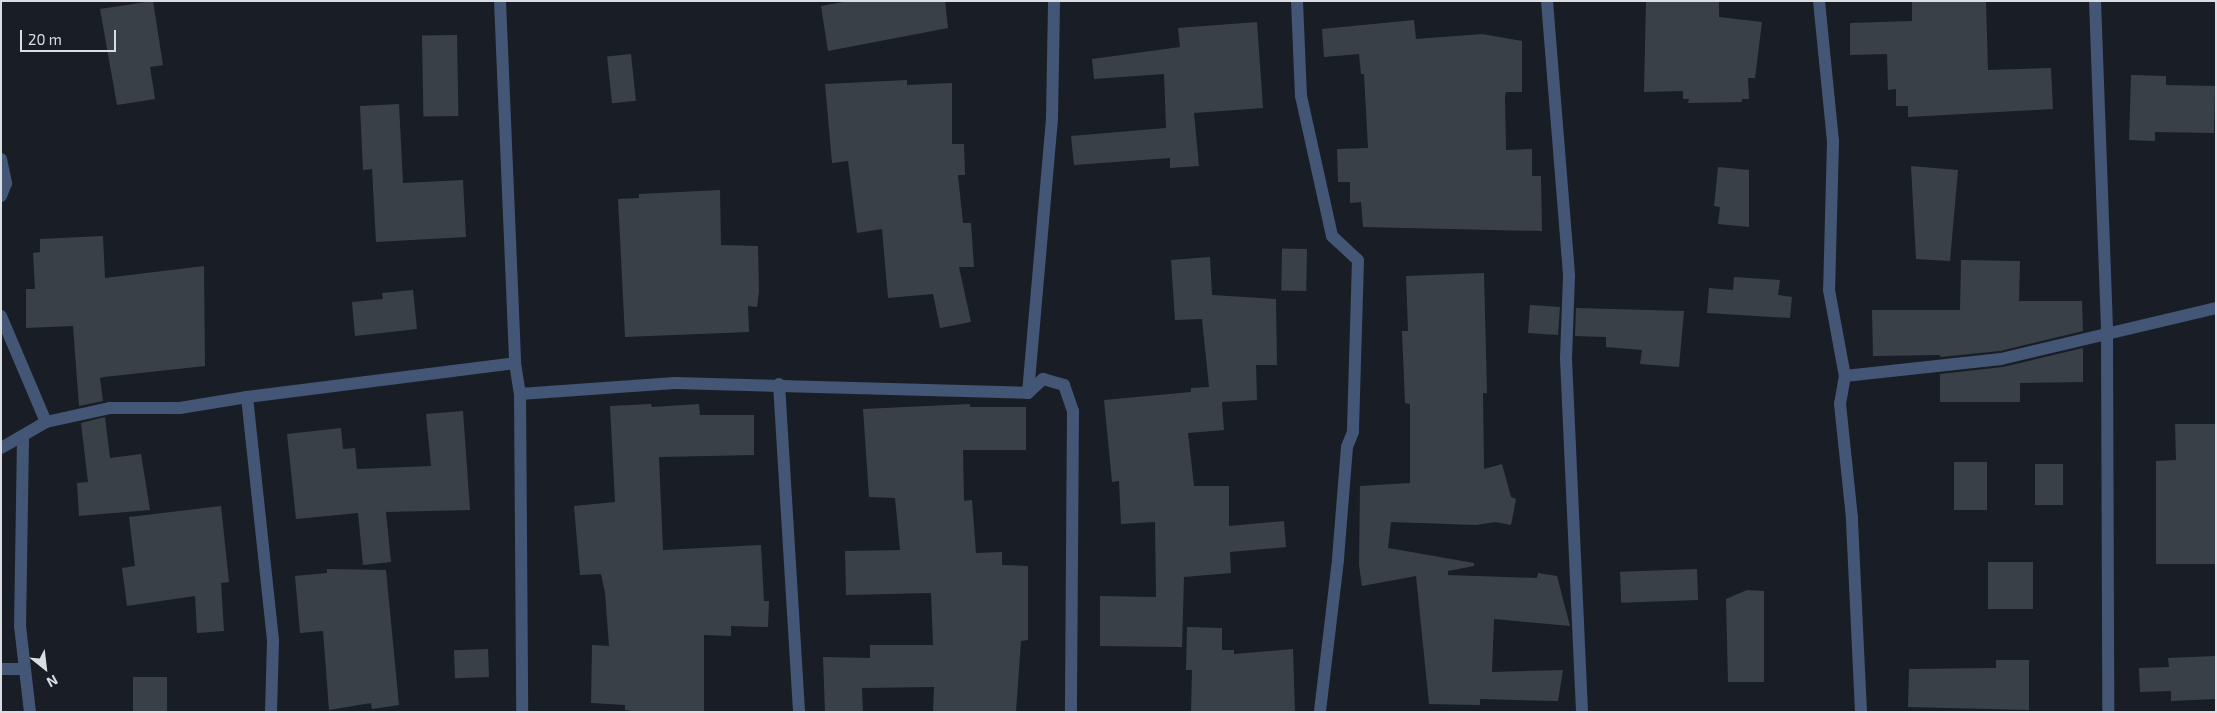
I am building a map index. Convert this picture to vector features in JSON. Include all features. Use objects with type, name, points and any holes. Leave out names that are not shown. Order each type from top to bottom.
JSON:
[{"type":"street","points":[[500,1],[515,363],[520,394],[522,712]]},
{"type":"street","points":[[1028,393],[1052,118],[1054,1]]},
{"type":"street","points":[[1297,1],[1301,96],[1332,236],[1358,260],[1352,432],[1347,447],[1338,560],[1320,712]]},
{"type":"street","points":[[1547,1],[1569,276],[1566,359],[1582,712]]},
{"type":"street","points":[[1819,1],[1833,142],[1829,290],[1845,376],[1840,404],[1852,518],[1861,712]]},
{"type":"street","points":[[2095,1],[2107,336],[2108,712]]},
{"type":"street","points":[[1,159],[6,183],[1,196]]},
{"type":"street","points":[[1845,376],[2002,358],[2107,336],[2216,308]]},
{"type":"street","points":[[1,316],[46,422]]},
{"type":"street","points":[[1,448],[23,438],[46,422],[110,408],[180,408],[247,397],[515,363]]},
{"type":"street","points":[[520,394],[675,383],[779,384],[1028,393],[1043,379],[1064,385],[1073,411],[1070,712]]},
{"type":"street","points":[[779,384],[799,712]]},
{"type":"street","points":[[247,397],[273,641],[271,712]]},
{"type":"street","points":[[23,438],[20,626],[30,712]]},
{"type":"street","points":[[1,668],[25,669]]},
{"type":"building","points":[[153,1],[163,65],[150,67],[155,99],[117,105],[100,9]]},
{"type":"building","points":[[849,1],[945,1],[948,28],[828,51],[821,6]]},
{"type":"building","points":[[1646,1],[1719,1],[1719,17],[1762,22],[1755,78],[1748,78],[1749,99],[1742,99],[1742,102],[1688,103],[1689,99],[1683,99],[1683,91],[1644,92]]},
{"type":"building","points":[[1912,1],[1986,1],[1988,70],[2051,68],[2053,109],[1908,117],[1908,106],[1896,106],[1896,89],[1888,90],[1887,54],[1850,55],[1850,23],[1912,21]]},
{"type":"building","points":[[1414,20],[1416,39],[1482,34],[1522,41],[1522,92],[1506,92],[1505,96],[1506,150],[1532,149],[1532,176],[1541,176],[1542,231],[1363,227],[1361,202],[1350,203],[1350,182],[1338,182],[1337,149],[1368,148],[1364,74],[1361,74],[1359,54],[1324,57],[1322,29]]},
{"type":"building","points":[[1257,22],[1263,108],[1194,113],[1199,166],[1170,168],[1170,158],[1074,165],[1071,136],[1166,128],[1164,74],[1094,79],[1092,59],[1180,47],[1178,28]]},
{"type":"building","points":[[457,35],[458,116],[423,117],[422,36]]},
{"type":"building","points":[[631,54],[636,101],[612,103],[607,57]]},
{"type":"building","points":[[2131,75],[2166,76],[2166,85],[2215,86],[2214,133],[2155,132],[2155,141],[2129,140]]},
{"type":"building","points":[[907,80],[907,85],[952,83],[952,144],[964,144],[965,175],[958,175],[963,223],[971,223],[974,267],[959,267],[971,322],[940,328],[933,294],[888,298],[882,229],[857,233],[848,161],[832,163],[825,84]]},
{"type":"building","points":[[399,104],[403,183],[463,180],[466,237],[376,242],[372,169],[363,170],[360,106]]},
{"type":"building","points":[[1911,166],[1958,170],[1950,261],[1916,259]]},
{"type":"building","points":[[1718,167],[1749,170],[1749,227],[1718,224],[1720,207],[1714,206]]},
{"type":"building","points":[[720,190],[721,245],[758,246],[759,291],[757,307],[748,306],[749,332],[625,337],[618,199],[639,198],[639,194]]},
{"type":"building","points":[[103,236],[105,278],[204,266],[205,366],[100,378],[103,401],[79,406],[73,326],[26,328],[26,289],[35,289],[33,253],[40,252],[40,239]]},
{"type":"building","points":[[1282,249],[1307,249],[1306,291],[1281,291]]},
{"type":"building","points":[[1210,257],[1212,295],[1276,299],[1277,365],[1256,365],[1257,400],[1222,402],[1224,430],[1188,433],[1194,486],[1229,486],[1229,526],[1284,521],[1286,547],[1230,552],[1231,573],[1184,577],[1182,647],[1100,646],[1100,596],[1156,597],[1155,522],[1121,524],[1119,481],[1112,482],[1104,400],[1191,392],[1191,388],[1209,387],[1202,319],[1175,320],[1171,260]]},
{"type":"building","points":[[1961,260],[2020,261],[2019,301],[2082,301],[2083,331],[2000,351],[1940,357],[1940,355],[1873,356],[1872,310],[1960,310]]},
{"type":"building","points":[[1484,273],[1487,393],[1483,393],[1484,469],[1502,464],[1511,497],[1516,499],[1511,525],[1495,522],[1476,525],[1391,522],[1388,548],[1474,563],[1474,566],[1448,571],[1448,575],[1537,578],[1538,573],[1557,576],[1570,626],[1494,619],[1492,672],[1563,670],[1558,701],[1480,699],[1480,705],[1429,704],[1416,576],[1362,586],[1359,565],[1360,486],[1410,483],[1410,404],[1405,403],[1402,331],[1408,331],[1406,276]]},
{"type":"building","points":[[1734,277],[1780,280],[1778,295],[1792,297],[1790,318],[1707,313],[1709,288],[1733,290]]},
{"type":"building","points":[[413,290],[417,329],[355,336],[352,302],[383,299],[382,293]]},
{"type":"building","points":[[1530,305],[1560,307],[1558,335],[1528,333]]},
{"type":"building","points":[[1576,308],[1684,311],[1679,367],[1640,364],[1642,350],[1606,347],[1606,337],[1575,336]]},
{"type":"building","points":[[2083,348],[2083,382],[2020,383],[2020,402],[1940,402],[1940,374],[2003,367]]},
{"type":"building","points":[[651,404],[652,407],[699,404],[700,415],[754,415],[754,455],[659,457],[663,550],[761,545],[764,601],[769,601],[768,627],[731,626],[731,636],[704,635],[704,712],[638,712],[625,710],[625,705],[591,703],[592,645],[609,646],[605,593],[601,574],[580,575],[574,506],[615,502],[610,406]]},
{"type":"building","points":[[970,404],[970,407],[1026,407],[1026,450],[963,450],[964,501],[972,500],[976,553],[1002,552],[1002,565],[1028,566],[1028,640],[1021,641],[1016,712],[933,712],[934,687],[862,688],[863,712],[825,712],[823,657],[870,658],[870,645],[933,645],[931,593],[846,595],[845,551],[900,550],[895,498],[869,497],[863,409]]},
{"type":"building","points":[[463,411],[470,510],[386,512],[391,562],[363,565],[358,513],[296,519],[287,434],[341,428],[343,449],[355,448],[357,469],[431,466],[426,414]]},
{"type":"building","points":[[105,417],[110,458],[141,454],[150,510],[79,516],[77,483],[88,482],[81,423]]},
{"type":"building","points":[[2175,424],[2216,424],[2216,564],[2156,564],[2156,461],[2176,460]]},
{"type":"building","points":[[1954,462],[1987,462],[1987,510],[1954,510]]},
{"type":"building","points":[[2035,464],[2063,464],[2063,505],[2035,505]]},
{"type":"building","points":[[221,506],[229,582],[221,583],[224,631],[197,633],[195,596],[127,606],[122,568],[135,566],[129,517]]},
{"type":"building","points":[[1988,562],[2033,562],[2033,609],[1988,609]]},
{"type":"building","points":[[327,569],[386,570],[399,705],[372,709],[371,703],[329,710],[323,631],[300,633],[295,576],[327,573]]},
{"type":"building","points":[[1697,569],[1698,600],[1621,603],[1620,572]]},
{"type":"building","points":[[1747,590],[1764,591],[1764,682],[1728,682],[1726,599]]},
{"type":"building","points":[[1187,627],[1222,628],[1222,650],[1234,650],[1234,654],[1293,649],[1295,712],[1191,712],[1192,670],[1186,670]]},
{"type":"building","points":[[488,649],[489,677],[455,678],[454,650]]},
{"type":"building","points":[[2216,656],[2216,699],[2171,701],[2171,691],[2140,692],[2139,668],[2169,667],[2168,658]]},
{"type":"building","points":[[1996,660],[2029,660],[2029,710],[1908,707],[1909,669],[1996,668]]},
{"type":"building","points":[[133,677],[167,677],[167,712],[133,712]]}]
